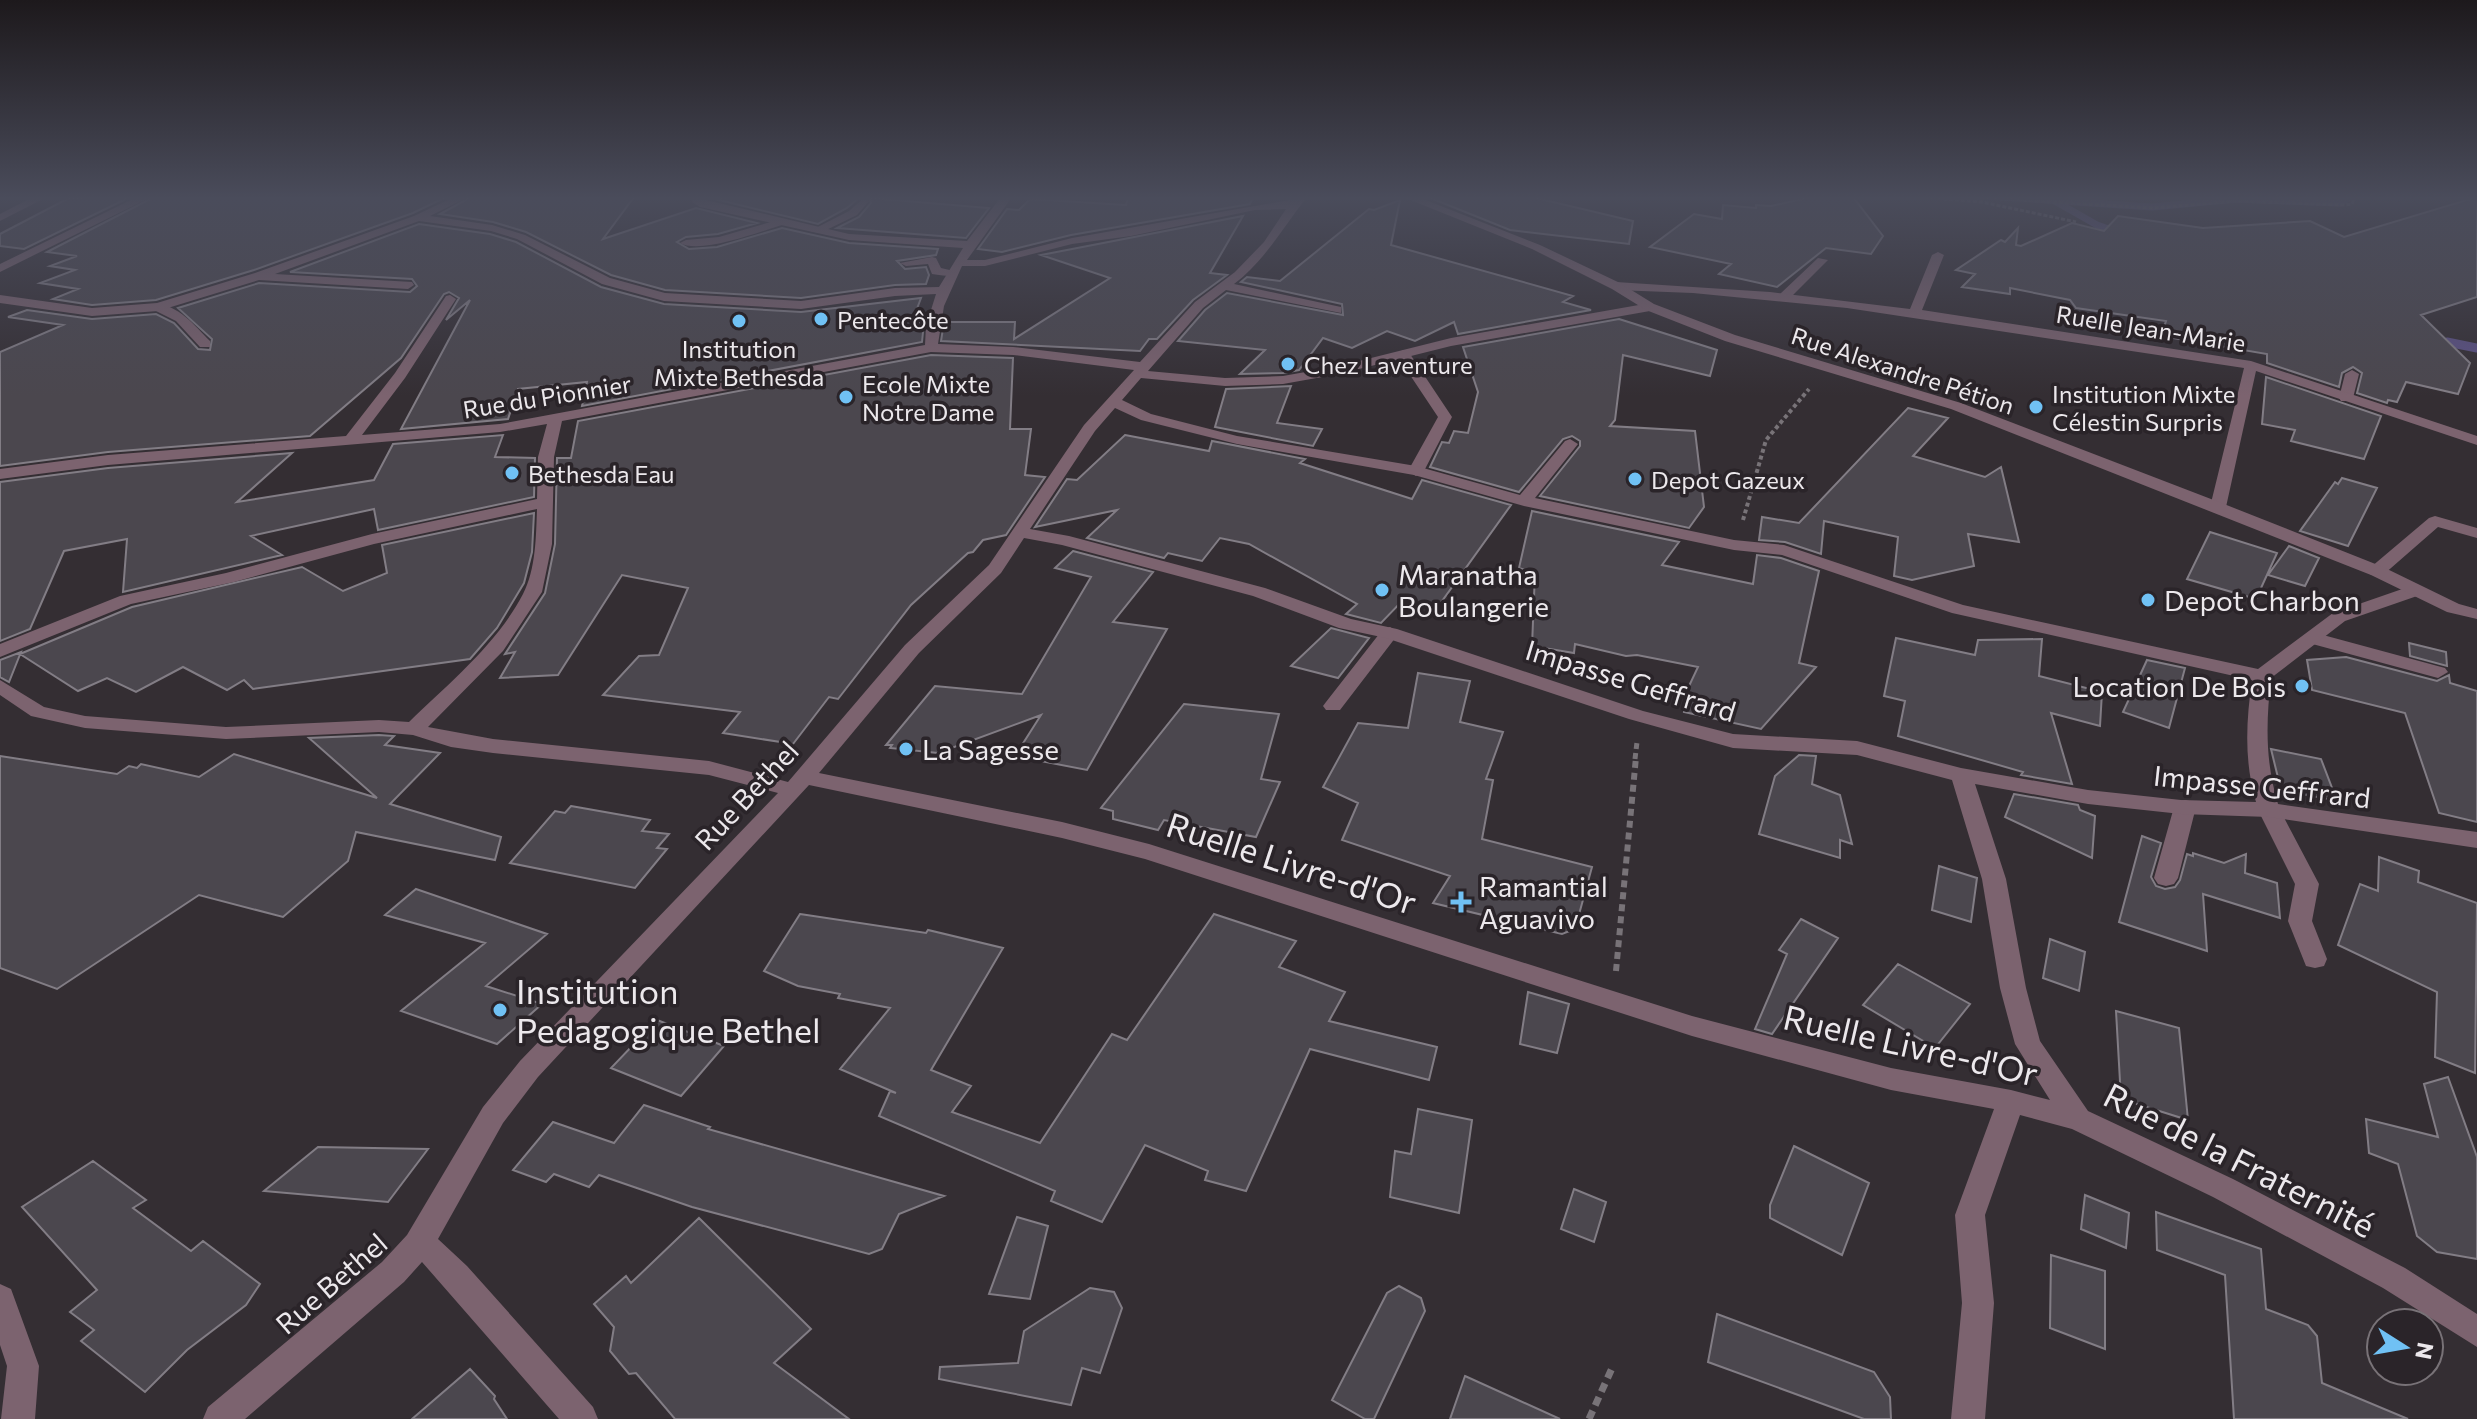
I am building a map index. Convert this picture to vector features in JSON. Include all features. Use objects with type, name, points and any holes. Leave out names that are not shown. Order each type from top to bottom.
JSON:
[{"type":"street","points":[[0,299],[92,312],[158,307],[294,263]]},
{"type":"street","points":[[572,263],[606,281],[664,297],[801,305],[895,292],[944,290]]},
{"type":"street","points":[[933,263],[936,271],[984,263]]},
{"type":"street","points":[[931,348],[930,334],[944,290],[959,263]]},
{"type":"street","name":"Rue Bethel","points":[[220,1419],[393,1272],[418,1245],[493,1115],[529,1069],[799,784],[912,649],[995,569],[1068,457],[1199,305],[1248,263]]},
{"type":"street","name":"Rue Alexandre Pétion","points":[[1569,263],[1650,307],[1730,338],[1956,406],[2218,507],[2377,571],[2414,591],[2477,614]]},
{"type":"street","points":[[1784,297],[1819,263]]},
{"type":"street","points":[[1914,315],[1935,263]]},
{"type":"street","points":[[259,276],[408,285]]},
{"type":"street","points":[[1224,286],[1337,310]]},
{"type":"street","name":"Ruelle Jean-Marie","points":[[1616,286],[1693,288],[1784,297],[2251,365],[2477,441]]},
{"type":"street","points":[[349,442],[400,375],[450,299]]},
{"type":"street","points":[[158,307],[180,318],[205,344]]},
{"type":"street","name":"Rue du Pionnier","points":[[0,474],[108,460],[349,442],[555,420],[931,348],[1013,351],[1142,370],[1258,382],[1339,370],[1403,354],[1650,307]]},
{"type":"street","points":[[1403,354],[1445,417],[1416,471]]},
{"type":"street","points":[[2218,507],[2251,365]]},
{"type":"street","points":[[2346,398],[2352,374]]},
{"type":"street","points":[[1113,403],[1126,405],[1146,417],[1237,440],[1416,471],[1524,501],[1734,545],[1784,550],[1958,609],[2262,676]]},
{"type":"street","points":[[414,729],[496,647],[522,613],[541,569],[546,457],[555,420]]},
{"type":"street","points":[[1524,501],[1570,444]]},
{"type":"street","points":[[0,651],[126,600],[228,578],[372,539],[543,503]]},
{"type":"street","points":[[2377,571],[2435,521],[2477,533]]},
{"type":"street","name":"Impasse Geffrard","points":[[1021,533],[1063,540],[1259,592],[1346,624],[1390,633],[1636,715],[1733,741],[1857,748],[1961,775],[2088,797],[2185,807],[2269,810],[2477,840]]},
{"type":"street","points":[[2315,959],[2300,921],[2307,884],[2269,810],[2260,780],[2255,727],[2262,676],[2339,617],[2414,591]]},
{"type":"street","points":[[1333,706],[1390,633]]},
{"type":"street","points":[[2312,638],[2438,672]]},
{"type":"street","name":"Ruelle Livre-d'Or","points":[[0,686],[38,712],[85,722],[226,733],[379,726],[414,729],[451,740],[493,746],[709,768],[1062,830],[1149,852],[1692,1026],[1891,1079],[2011,1101],[2078,1119]]},
{"type":"street","name":"Rue de la Fraternité","points":[[1961,775],[1994,879],[2013,988],[2028,1044],[2078,1119],[2223,1188],[2394,1278],[2477,1332]]},
{"type":"street","points":[[2166,878],[2185,807]]},
{"type":"street","points":[[1968,1419],[1978,1303],[1970,1215],[2011,1101]]},
{"type":"street","points":[[418,1245],[431,1250],[456,1276],[581,1419]]},
{"type":"street","points":[[0,1299],[23,1366],[18,1419]]},
{"type":"path","points":[[1734,545],[1766,440],[1827,366]]},
{"type":"path","points":[[1614,1000],[1639,723],[1636,715]]},
{"type":"path","points":[[1589,1419],[1613,1366]]},
{"type":"building","points":[[58,263],[273,263],[156,300],[92,305],[53,299],[78,289],[40,283],[75,270],[50,266]]},
{"type":"building","points":[[314,263],[556,263],[601,287],[664,304],[801,312],[921,298],[912,322],[924,322],[922,342],[582,406],[587,382],[518,389],[508,419],[401,429],[470,300],[446,320],[459,298],[449,292],[444,294],[401,358],[310,436],[108,452],[0,466],[0,352],[63,325],[8,317],[27,310],[92,319],[156,314],[174,323],[198,349],[210,350],[212,339],[178,308],[259,283],[410,292],[417,286],[412,279],[290,272]]},
{"type":"building","points":[[588,263],[899,263],[905,269],[926,267],[929,275],[926,284],[895,285],[801,298],[665,290],[611,275]]},
{"type":"building","points":[[1066,263],[1216,263],[1210,273],[1227,275],[1193,300],[1157,339],[1149,339],[1140,351],[941,341],[944,322],[1015,322],[1014,339],[1110,278]]},
{"type":"building","points":[[1302,263],[1456,263],[1573,296],[1563,302],[1591,310],[1458,334],[1454,322],[1415,341],[1387,331],[1352,348],[1323,338],[1299,370],[1283,373],[1240,374],[1265,350],[1178,341],[1205,310],[1227,293],[1343,315],[1342,304],[1241,282],[1247,277],[1280,281]]},
{"type":"building","points":[[1727,263],[1807,263],[1777,287],[1719,274],[1731,264]]},
{"type":"building","points":[[1966,263],[2477,263],[2477,297],[2421,315],[2470,363],[2458,394],[2406,382],[2397,402],[2388,400],[2387,403],[2357,393],[2362,373],[2353,367],[2342,373],[2339,387],[2267,363],[2267,354],[2161,336],[2166,321],[2076,308],[2070,300],[2010,288],[2010,294],[1962,287],[1975,274],[1956,270]]},
{"type":"building","points":[[1619,319],[1717,350],[1710,376],[1623,355],[1615,420],[1610,426],[1695,431],[1704,507],[1689,528],[1540,496],[1580,446],[1580,441],[1572,436],[1563,439],[1519,492],[1430,467],[1442,442],[1449,443],[1454,431],[1468,433],[1478,392],[1463,347]]},
{"type":"building","points":[[931,355],[1013,358],[1010,429],[1031,429],[1025,475],[1045,477],[1006,535],[983,540],[911,605],[838,699],[829,697],[793,744],[723,733],[740,712],[603,695],[639,656],[659,655],[688,588],[622,575],[558,675],[500,678],[515,652],[505,654],[545,593],[555,544],[557,458],[571,458],[578,421]]},
{"type":"building","points":[[2266,377],[2381,416],[2364,459],[2291,441],[2295,430],[2262,424]]},
{"type":"building","points":[[1291,386],[1277,423],[1322,429],[1313,446],[1215,427],[1226,389]]},
{"type":"building","points":[[1908,408],[1948,418],[1913,456],[1985,477],[2001,467],[2019,542],[1968,534],[1974,566],[1912,580],[1894,576],[1898,537],[1824,521],[1821,554],[1785,542],[1759,540],[1762,517],[1799,523]]},
{"type":"building","points":[[503,435],[495,457],[535,458],[534,497],[378,530],[374,509],[251,536],[282,555],[123,592],[127,539],[64,551],[30,629],[0,641],[0,482],[108,468],[292,453],[237,502],[374,480],[393,444]]},
{"type":"building","points":[[1125,435],[1209,451],[1212,441],[1305,459],[1300,463],[1412,499],[1422,480],[1511,505],[1437,608],[1404,599],[1381,623],[1346,614],[1357,604],[1249,544],[1220,538],[1202,561],[1168,553],[1164,558],[1087,538],[1117,510],[1035,527],[1067,479],[1077,480]]},
{"type":"building","points":[[2342,478],[2377,488],[2348,546],[2300,531],[2335,482],[2338,484]]},
{"type":"building","points":[[1532,511],[1679,542],[1662,565],[1753,584],[1757,555],[1781,558],[1819,571],[1799,663],[1816,667],[1761,729],[1684,712],[1689,686],[1698,667],[1637,655],[1626,656],[1575,644],[1574,653],[1532,646],[1535,573],[1519,568]]},
{"type":"building","points":[[534,513],[532,552],[524,583],[497,628],[470,659],[253,689],[244,680],[227,690],[183,667],[136,692],[107,678],[78,691],[20,654],[132,607],[302,567],[343,591],[387,573],[382,545]]},
{"type":"building","points":[[2210,532],[2277,553],[2256,599],[2187,579]]},
{"type":"building","points":[[2289,546],[2319,558],[2305,586],[2268,575]]},
{"type":"building","points":[[1073,551],[1153,572],[1113,622],[1167,629],[1087,770],[1015,756],[1041,715],[938,753],[886,745],[935,686],[1022,694],[1091,577],[1055,568]]},
{"type":"building","points":[[1331,628],[1369,638],[1338,678],[1291,666]]},
{"type":"building","points":[[1896,638],[1975,655],[1978,640],[2042,639],[2039,676],[2102,692],[2100,726],[2051,713],[2072,784],[2021,775],[2023,772],[1898,736],[1905,701],[1884,696]]},
{"type":"building","points":[[2409,643],[2446,652],[2447,666],[2410,656]]},
{"type":"building","points":[[21,652],[9,682],[0,677],[0,660]]},
{"type":"building","points":[[2346,657],[2437,681],[2449,675],[2450,683],[2477,691],[2477,822],[2439,813],[2405,713],[2312,690],[2307,660]]},
{"type":"building","points":[[2147,660],[2185,668],[2169,728],[2123,712]]},
{"type":"building","points":[[1418,673],[1470,681],[1460,722],[1503,732],[1486,779],[1493,780],[1482,839],[1592,867],[1575,929],[1562,934],[1433,903],[1450,876],[1342,840],[1358,803],[1323,787],[1358,723],[1408,728]]},
{"type":"building","points":[[1184,704],[1279,714],[1261,779],[1280,782],[1256,837],[1164,820],[1158,830],[1113,819],[1113,811],[1101,808]]},
{"type":"building","points":[[394,736],[385,745],[440,753],[390,804],[501,837],[495,860],[356,832],[348,861],[283,917],[199,895],[57,989],[0,968],[0,756],[117,774],[129,766],[137,768],[141,764],[199,777],[234,754],[377,798],[309,738]]},
{"type":"building","points":[[2271,749],[2321,759],[2337,801],[2281,790]]},
{"type":"building","points":[[1799,755],[1816,756],[1812,784],[1840,795],[1852,844],[1840,840],[1840,858],[1759,834],[1775,776]]},
{"type":"building","points":[[2014,794],[2078,805],[2080,810],[2095,816],[2092,858],[2005,817]]},
{"type":"building","points":[[571,806],[650,820],[642,831],[669,834],[657,848],[667,849],[635,888],[510,863],[555,811],[565,813]]},
{"type":"building","points":[[2142,836],[2161,843],[2151,877],[2156,886],[2165,889],[2175,887],[2180,880],[2187,854],[2224,863],[2246,854],[2245,873],[2277,883],[2280,918],[2203,894],[2207,951],[2119,922]]},
{"type":"building","points":[[2379,857],[2419,871],[2418,882],[2477,903],[2475,1073],[2435,1057],[2437,992],[2338,945],[2360,884],[2378,891]]},
{"type":"building","points":[[1939,866],[1977,878],[1971,922],[1932,910]]},
{"type":"building","points":[[416,889],[547,934],[486,986],[542,1004],[497,1044],[401,1011],[485,943],[385,915]]},
{"type":"building","points":[[800,914],[926,933],[928,930],[1003,948],[931,1070],[971,1086],[952,1112],[1040,1143],[1112,1034],[1127,1040],[1214,914],[1296,941],[1279,967],[1345,992],[1329,1021],[1437,1047],[1429,1080],[1310,1049],[1246,1191],[1205,1180],[1208,1171],[1145,1145],[1102,1222],[1051,1201],[1055,1191],[879,1116],[890,1091],[896,1093],[840,1069],[890,1008],[838,998],[840,994],[798,986],[764,971]]},
{"type":"building","points":[[1801,919],[1838,938],[1772,1034],[1755,1029],[1787,954],[1779,950]]},
{"type":"building","points":[[2050,939],[2085,952],[2079,991],[2043,978]]},
{"type":"building","points":[[1898,964],[1970,1004],[1935,1048],[1863,1005]]},
{"type":"building","points":[[1528,992],[1569,1004],[1557,1053],[1520,1044]]},
{"type":"building","points":[[2116,1011],[2179,1028],[2188,1120],[2121,1099]]},
{"type":"building","points":[[657,1020],[724,1046],[681,1096],[611,1068]]},
{"type":"building","points":[[2448,1077],[2477,1157],[2477,1259],[2437,1252],[2417,1236],[2398,1164],[2369,1153],[2366,1119],[2438,1137],[2424,1084]]},
{"type":"building","points":[[644,1105],[710,1127],[708,1129],[944,1196],[899,1214],[882,1249],[869,1254],[692,1207],[599,1175],[589,1187],[554,1174],[546,1182],[513,1170],[553,1122],[614,1143]]},
{"type":"building","points":[[1418,1109],[1472,1120],[1459,1213],[1390,1197],[1395,1151],[1411,1154]]},
{"type":"building","points":[[1794,1146],[1869,1183],[1842,1255],[1770,1218],[1770,1205]]},
{"type":"building","points":[[318,1147],[428,1149],[388,1202],[264,1191]]},
{"type":"building","points":[[93,1161],[146,1200],[133,1208],[191,1251],[203,1241],[260,1284],[246,1305],[187,1350],[145,1392],[81,1341],[94,1330],[70,1312],[97,1290],[22,1207]]},
{"type":"building","points":[[1574,1189],[1606,1202],[1594,1242],[1561,1229]]},
{"type":"building","points":[[2085,1195],[2129,1213],[2126,1248],[2081,1229]]},
{"type":"building","points":[[2156,1212],[2261,1249],[2266,1309],[2308,1325],[2317,1336],[2322,1383],[2408,1419],[2234,1419],[2225,1275],[2157,1250]]},
{"type":"building","points":[[1017,1217],[1048,1226],[1030,1299],[989,1294]]},
{"type":"building","points":[[699,1218],[811,1329],[774,1363],[849,1419],[675,1419],[636,1373],[629,1374],[610,1351],[614,1327],[594,1304],[626,1276],[631,1283]]},
{"type":"building","points":[[2051,1255],[2105,1271],[2105,1349],[2050,1328]]},
{"type":"building","points":[[1399,1286],[1421,1298],[1425,1311],[1374,1419],[1365,1419],[1332,1400],[1387,1293]]},
{"type":"building","points":[[1090,1288],[1114,1292],[1122,1308],[1100,1373],[1082,1368],[1071,1405],[939,1379],[940,1367],[1018,1363],[1024,1331]]},
{"type":"building","points":[[1717,1314],[1874,1372],[1890,1397],[1891,1419],[1864,1419],[1708,1362]]},
{"type":"building","points":[[470,1369],[495,1396],[507,1419],[412,1419]]},
{"type":"building","points":[[1465,1376],[1560,1419],[1450,1419]]},
{"type":"waterway","points":[[2433,339],[2457,344]]},
{"type":"waterway","points":[[2447,342],[2457,344]]},
{"type":"waterway","points":[[2457,344],[2477,348]]},
{"type":"place","name":"Pentecôte","points":[[821,319]]},
{"type":"place","name":"Institution Mixte Bethesda","points":[[739,321]]},
{"type":"place","name":"Chez Laventure","points":[[1288,364]]},
{"type":"place","name":"Ecole Mixte Notre Dame","points":[[846,397]]},
{"type":"place","name":"Institution Mixte Célestin Surpris","points":[[2036,407]]},
{"type":"place","name":"Bethesda Eau","points":[[512,473]]},
{"type":"place","name":"Depot Gazeux","points":[[1635,479]]},
{"type":"place","name":"Maranatha Boulangerie","points":[[1382,590]]},
{"type":"place","name":"Depot Charbon","points":[[2148,600]]},
{"type":"place","name":"Location De Bois","points":[[2302,686]]},
{"type":"place","name":"La Sagesse","points":[[906,749]]},
{"type":"place","name":"Ramantial Aguavivo","points":[[1461,902]]},
{"type":"place","name":"Institution Pedagogique Bethel","points":[[500,1010]]}]
